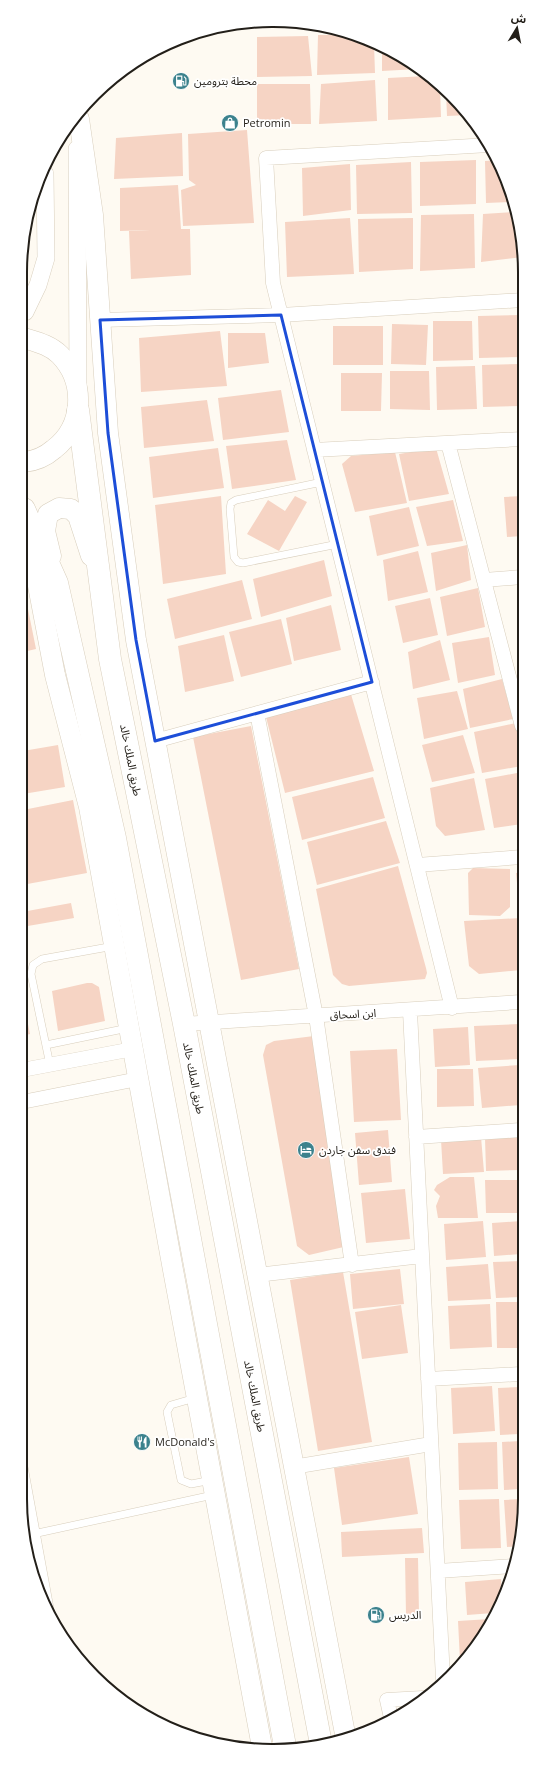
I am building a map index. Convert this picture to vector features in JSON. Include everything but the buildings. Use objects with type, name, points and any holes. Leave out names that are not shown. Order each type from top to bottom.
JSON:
[{"type":"main road","points":[[80,121],[93,215],[108,433],[136,640],[345,1733]]},
{"type":"main road","points":[[27,339],[42,343],[59,354],[72,371],[78,400],[72,428],[61,444],[47,455],[27,461]]},
{"type":"main road","name":"طريق الملك خالد","points":[[78,400],[100,585],[112,667],[184,1024],[319,1739]]},
{"type":"main road","points":[[100,585],[78,516],[71,509],[59,508],[48,514],[45,531],[115,838],[284,1743]]},
{"type":"main road","points":[[27,517],[57,582]]},
{"type":"main road","points":[[27,526],[55,675],[89,807],[261,1743]]},
{"type":"street","points":[[78,400],[76,168],[79,122]]},
{"type":"street","points":[[452,1008],[273,283],[266,158],[483,146]]},
{"type":"street","points":[[27,308],[38,285],[46,258],[45,181]]},
{"type":"street","points":[[100,320],[281,315],[518,300]]},
{"type":"street","points":[[314,450],[518,439]]},
{"type":"street","points":[[448,443],[518,711]]},
{"type":"street","points":[[484,580],[518,577]]},
{"type":"street","points":[[155,741],[372,682]]},
{"type":"street","points":[[257,713],[316,1016],[352,1264]]},
{"type":"street","points":[[417,865],[518,857]]},
{"type":"street","name":"ابن اسحاق","points":[[184,1024],[410,1011],[518,1002]]},
{"type":"street","points":[[410,1011],[443,1675]]},
{"type":"street","points":[[27,1069],[133,1049]]},
{"type":"street","points":[[27,1101],[138,1079]]},
{"type":"street","points":[[416,1137],[518,1130]]},
{"type":"street","points":[[257,1275],[422,1256]]},
{"type":"street","points":[[428,1379],[518,1374]]},
{"type":"street","points":[[294,1467],[431,1444]]},
{"type":"street","points":[[27,1503],[33,1534],[36,1565]]},
{"type":"street","points":[[438,1571],[509,1566]]},
{"type":"street","points":[[390,1714],[387,1700],[415,1698]]},
{"type":"lane","points":[[322,482],[236,500],[232,503],[230,509],[234,557],[238,562],[243,563],[338,544]]},
{"type":"lane","points":[[50,1065],[31,974],[33,965],[42,959],[114,946]]},
{"type":"lane","points":[[46,1046],[129,1028]]},
{"type":"lane","points":[[197,1397],[172,1405],[168,1412],[181,1480],[190,1484],[214,1488]]},
{"type":"lane","points":[[33,1534],[214,1488]]},
{"type":"highlighted area","points":[[281,315],[372,682],[155,741],[136,640],[108,433],[100,320]]},
{"type":"place","name":"محطة بترومين","points":[[181,81]]},
{"type":"place","name":"Petromin","points":[[230,123]]},
{"type":"place","name":"فندق سفن جاردن","points":[[306,1150]]},
{"type":"place","name":"McDonald's","points":[[142,1442]]},
{"type":"place","name":"الدريس","points":[[376,1615]]}]
